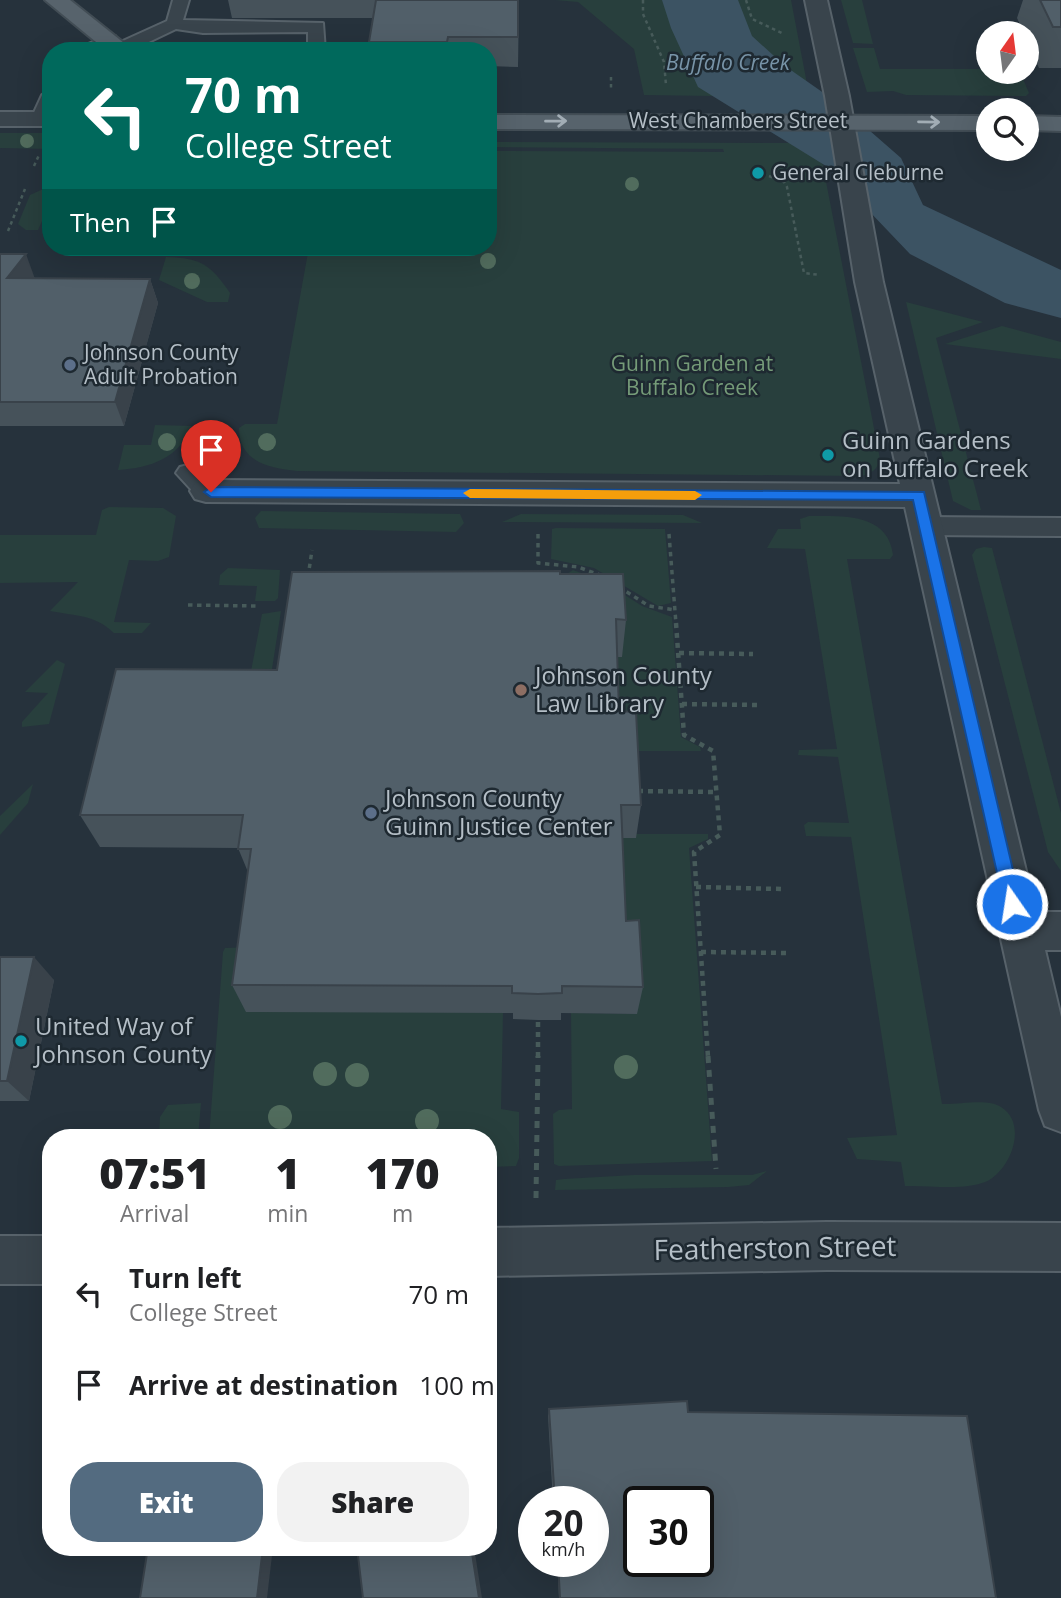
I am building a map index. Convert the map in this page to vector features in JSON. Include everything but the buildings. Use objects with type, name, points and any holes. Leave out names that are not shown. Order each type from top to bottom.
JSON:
[{"type":"main road","points":[[56,0],[111,42]]},
{"type":"main road","name":"West Chambers Street","points":[[497,122],[681,121],[839,109],[869,122],[976,123]]},
{"type":"main road","points":[[1039,123],[1061,124]]},
{"type":"street","points":[[816,0],[839,109],[869,282],[1061,1110]]},
{"type":"street","points":[[0,118],[42,119]]},
{"type":"street","points":[[197,482],[922,511]]},
{"type":"street","points":[[1018,931],[1061,930]]},
{"type":"street","name":"Featherston Street","points":[[497,1252],[1061,1247]]},
{"type":"street","points":[[0,1260],[42,1260]]},
{"type":"lane","points":[[174,24],[181,0]]},
{"type":"lane","points":[[129,42],[174,24],[203,28],[317,27],[316,42]]},
{"type":"lane","points":[[922,511],[1061,527]]},
{"type":"path","points":[[643,0],[643,14],[664,62],[666,86]]},
{"type":"path","points":[[746,0],[752,19],[785,35]]},
{"type":"path","points":[[769,176],[784,182],[787,187],[804,273],[820,275]]},
{"type":"path","points":[[8,231],[25,189]]},
{"type":"path","points":[[538,525],[538,566],[578,567],[606,578]]},
{"type":"path","points":[[669,526],[684,735],[713,751],[720,835],[694,852],[716,1169]]},
{"type":"path","points":[[306,588],[312,550]]},
{"type":"path","points":[[614,583],[649,606],[675,610]]},
{"type":"path","points":[[188,605],[257,606]]},
{"type":"path","points":[[679,653],[753,654]]},
{"type":"path","points":[[682,704],[760,705]]},
{"type":"path","points":[[634,791],[716,792]]},
{"type":"path","points":[[696,887],[782,889]]},
{"type":"path","points":[[701,952],[790,953]]},
{"type":"path","points":[[535,1251],[538,1020]]},
{"type":"green space","points":[[555,0],[791,0],[808,89],[774,97],[644,95],[634,49],[578,2]]},
{"type":"green space","points":[[841,0],[862,0],[873,44],[853,43]]},
{"type":"green space","points":[[853,48],[874,48],[880,69],[976,69],[976,84],[1025,84],[1029,93],[1026,96],[867,92]]},
{"type":"green space","points":[[0,133],[42,133],[42,149],[0,148]]},
{"type":"green space","name":"Guinn Garden at Buffalo Creek","points":[[497,142],[793,143],[821,156],[880,459],[871,472],[862,476],[297,471],[266,465],[250,456],[244,449],[239,428],[245,424],[277,424],[307,256],[497,256],[497,151],[724,152],[723,149],[497,147]]},
{"type":"green space","points":[[42,190],[42,221],[38,230],[26,230],[18,224],[30,195]]},
{"type":"green space","points":[[166,257],[204,264],[230,293],[228,302],[207,302],[159,280]]},
{"type":"green space","points":[[906,302],[983,322],[936,338],[981,510],[971,510],[953,501]]},
{"type":"green space","points":[[1002,326],[1061,342],[1061,359],[945,344]]},
{"type":"green space","points":[[155,425],[192,426],[180,446],[163,459],[142,467],[118,470],[124,445],[151,445]]},
{"type":"green space","points":[[109,507],[163,508],[176,516],[169,557],[158,561],[129,560],[114,622],[151,623],[142,633],[114,633],[92,619],[50,611],[78,582],[0,583],[0,535],[96,535],[102,510]]},
{"type":"green space","points":[[261,511],[460,514],[464,523],[456,532],[259,528],[255,518]]},
{"type":"green space","points":[[521,514],[683,515],[702,523],[502,522]]},
{"type":"green space","points":[[809,516],[848,517],[873,524],[889,541],[893,555],[890,559],[847,559],[942,1104],[995,1104],[1009,1115],[1014,1124],[1013,1147],[1002,1168],[994,1177],[976,1185],[905,1186],[901,1162],[857,1159],[847,1138],[897,1135],[851,837],[806,836],[804,825],[808,822],[849,823],[838,757],[798,755],[799,750],[837,749],[805,549],[767,548],[778,529],[801,529],[800,519]]},
{"type":"green space","points":[[552,529],[665,529],[671,603],[658,606],[594,568],[551,559]]},
{"type":"green space","points":[[992,548],[1061,813],[1061,871],[1048,852],[972,555],[976,549]]},
{"type":"green space","points":[[228,568],[280,570],[278,598],[275,601],[255,601],[257,586],[219,585],[220,575]]},
{"type":"green space","points":[[573,570],[603,581],[642,606],[672,617],[681,737],[700,747],[701,751],[632,751],[616,747],[612,657],[622,657],[567,574]]},
{"type":"green space","points":[[281,611],[272,669],[293,669],[246,697],[262,614]]},
{"type":"green space","points":[[57,660],[65,664],[49,724],[22,727],[22,722],[48,693],[25,692]]},
{"type":"green space","points":[[33,784],[28,803],[0,835],[0,816]]},
{"type":"green space","points":[[636,834],[708,834],[708,839],[689,848],[712,1161],[559,1166],[554,1164],[553,1114],[559,1110],[572,1109],[571,1013],[637,1014],[621,950],[617,838],[636,838]]},
{"type":"green space","points":[[255,947],[503,1013],[501,1109],[519,1112],[519,1158],[516,1166],[497,1167],[497,1129],[210,1129],[225,948]]},
{"type":"green space","points":[[201,1103],[199,1129],[159,1129],[160,1117],[168,1105]]},
{"type":"green space","points":[[767,1171],[749,1185],[728,1187],[555,1190],[556,1180],[564,1179],[634,1175],[752,1175]]},
{"type":"water","name":"Buffalo Creek","points":[[662,0],[738,0],[752,36],[785,66],[838,103],[901,158],[923,205],[1061,270],[1061,318],[1005,303],[910,254],[826,166],[698,87],[671,28]]},
{"type":"slow traffic","points":[[470,493],[695,495]]},
{"type":"place","name":"General Cleburne","points":[[758,173]]},
{"type":"place","name":"Johnson County Adult Probation","points":[[70,365]]},
{"type":"place","name":"Guinn Gardens on Buffalo Creek","points":[[828,455]]},
{"type":"place","name":"Johnson County Law Library","points":[[521,690]]},
{"type":"place","name":"Johnson County Guinn Justice Center","points":[[371,813]]},
{"type":"place","name":"United Way of Johnson County","points":[[21,1041]]},
{"type":"route","points":[[211,492],[919,496],[1012,904]]}]
